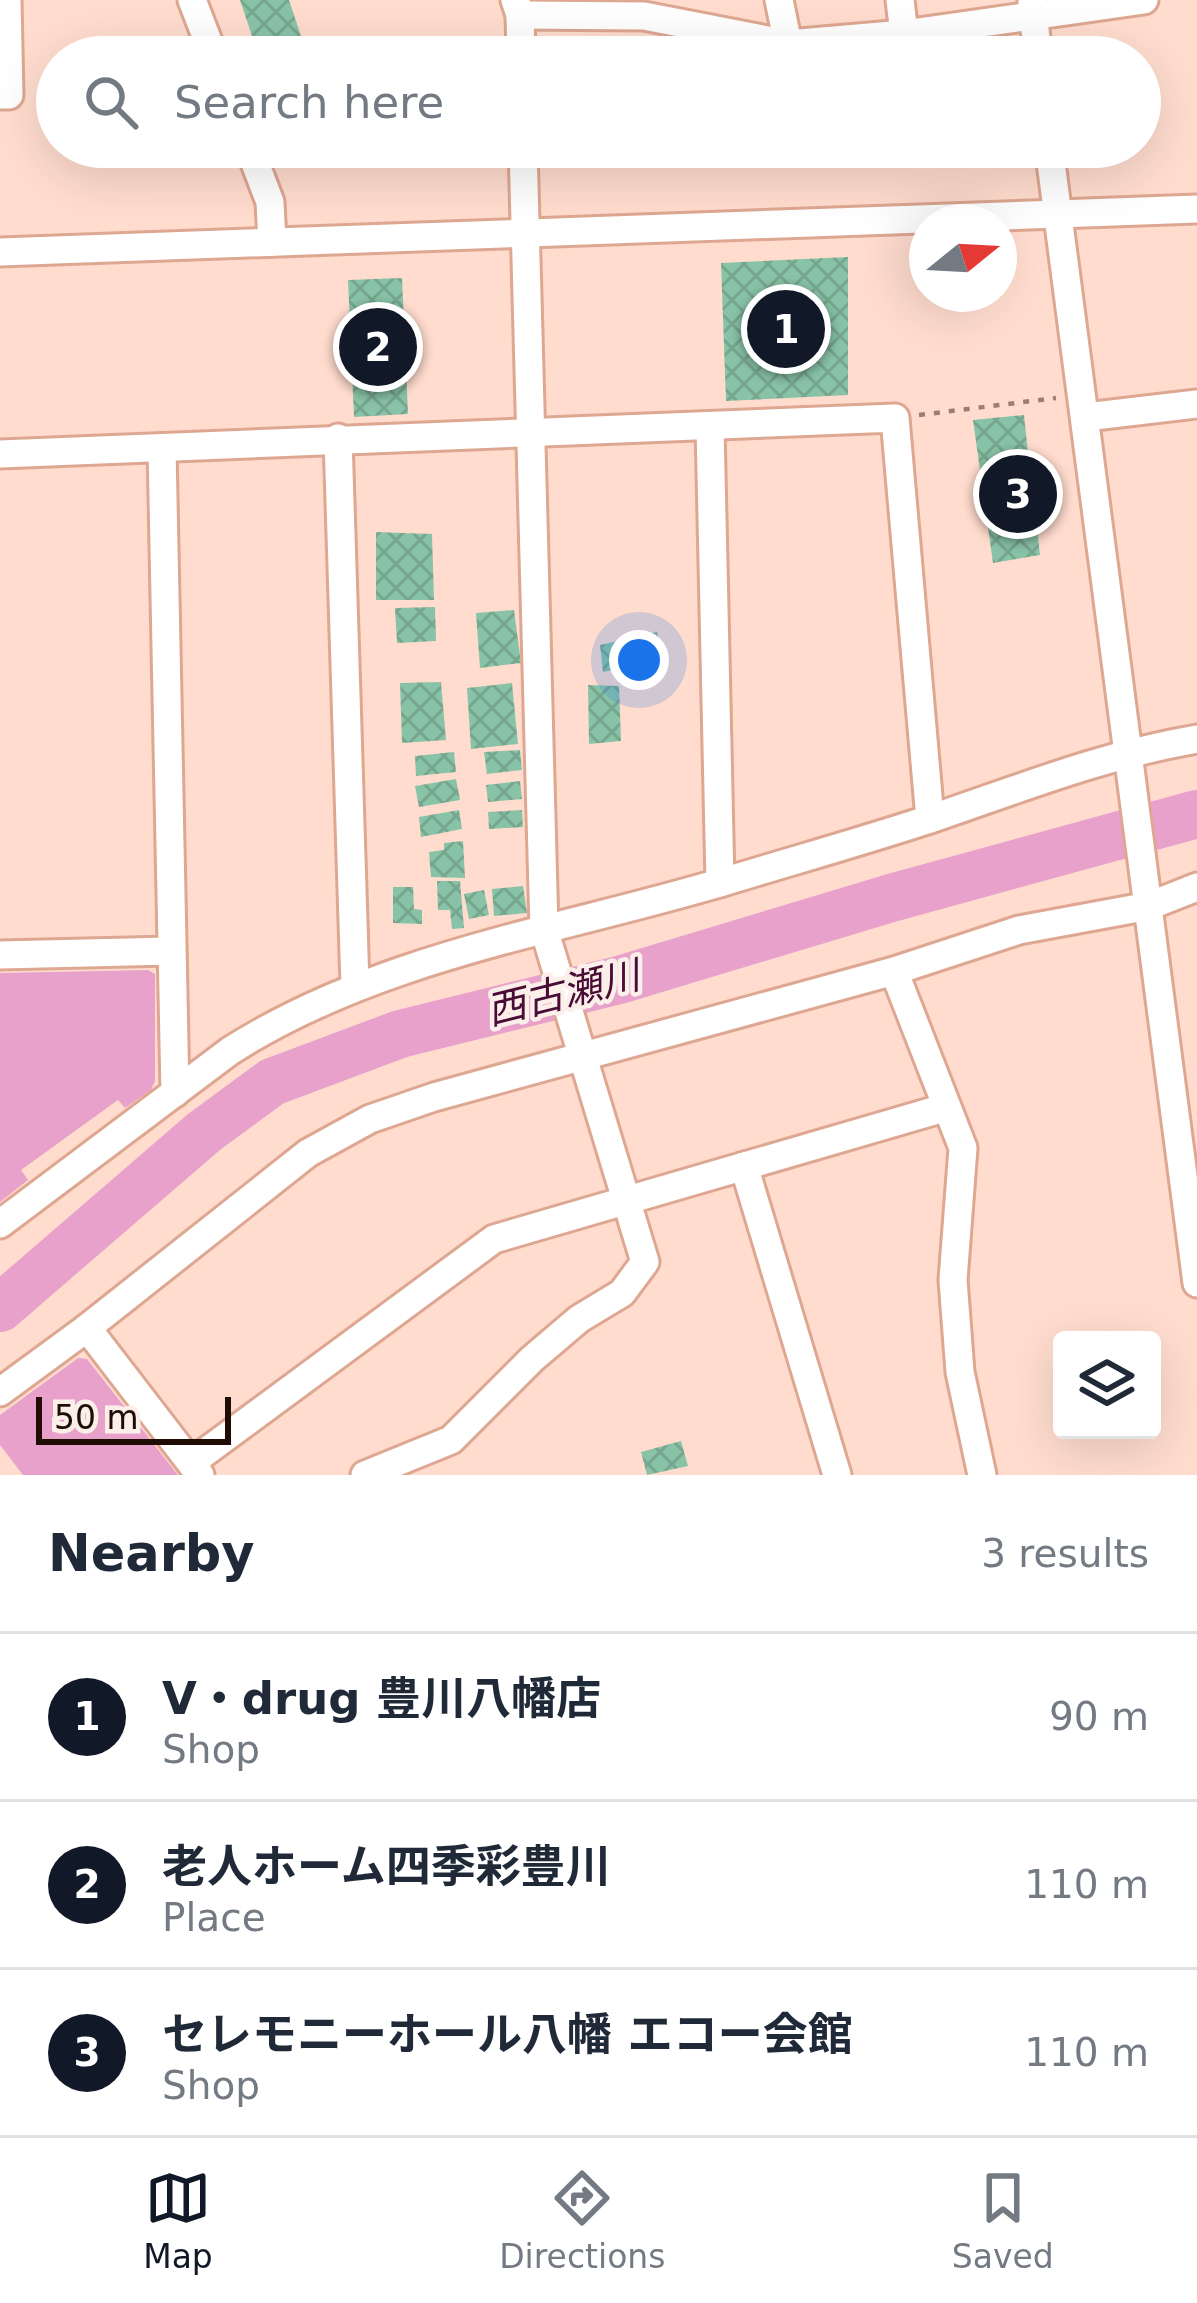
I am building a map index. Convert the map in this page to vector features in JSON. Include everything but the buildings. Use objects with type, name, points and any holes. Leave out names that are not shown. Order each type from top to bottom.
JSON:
[{"type":"street","points":[[0,95],[9,95],[7,0]]},
{"type":"street","points":[[192,0],[206,36]]},
{"type":"street","points":[[779,0],[786,36]]},
{"type":"street","points":[[900,0],[904,34]]},
{"type":"street","points":[[881,36],[1033,9],[1144,0]]},
{"type":"street","points":[[518,8],[643,8],[756,36]]},
{"type":"street","points":[[257,168],[270,202],[272,242]]},
{"type":"street","points":[[365,1475],[451,1440],[532,1359],[579,1319],[622,1293],[645,1262],[544,929],[523,168]]},
{"type":"street","points":[[1051,168],[1197,1283]]},
{"type":"street","points":[[0,252],[1197,209]]},
{"type":"street","points":[[1085,406],[1197,404]]},
{"type":"street","points":[[0,454],[895,418],[930,819]]},
{"type":"street","points":[[710,427],[720,883]]},
{"type":"street","points":[[338,438],[356,986]]},
{"type":"street","points":[[162,448],[175,1093]]},
{"type":"street","points":[[0,1224],[259,1032],[356,986],[544,929],[720,883],[930,819],[1128,751],[1197,739]]},
{"type":"street","points":[[0,1392],[308,1153],[370,1119],[577,1047],[894,971],[1019,930],[1149,906],[1197,887]]},
{"type":"street","points":[[0,955],[171,951]]},
{"type":"street","points":[[894,971],[963,1148],[953,1280],[960,1372],[982,1475]]},
{"type":"street","points":[[87,1328],[196,1468],[494,1239],[944,1108]]},
{"type":"street","points":[[743,1166],[837,1475]]},
{"type":"path","points":[[895,418],[1085,406]]},
{"type":"shaded area","points":[[148,970],[155,974],[155,1081],[151,1090],[125,1108],[118,1100],[21,1170],[28,1180],[0,1202],[0,973]]},
{"type":"shaded area","points":[[78,1358],[87,1359],[178,1475],[23,1475],[0,1445],[0,1415]]},
{"type":"waterway","name":"西古瀬川","points":[[0,1308],[204,1132],[272,1082],[400,1034],[619,980],[891,898],[1197,814]]},
{"type":"place","name":"V・drug 豊川八幡店","points":[[786,329]]},
{"type":"place","name":"老人ホーム四季彩豊川","points":[[378,347]]},
{"type":"place","name":"セレモニーホール八幡 エコー会館","points":[[1018,494]]}]
